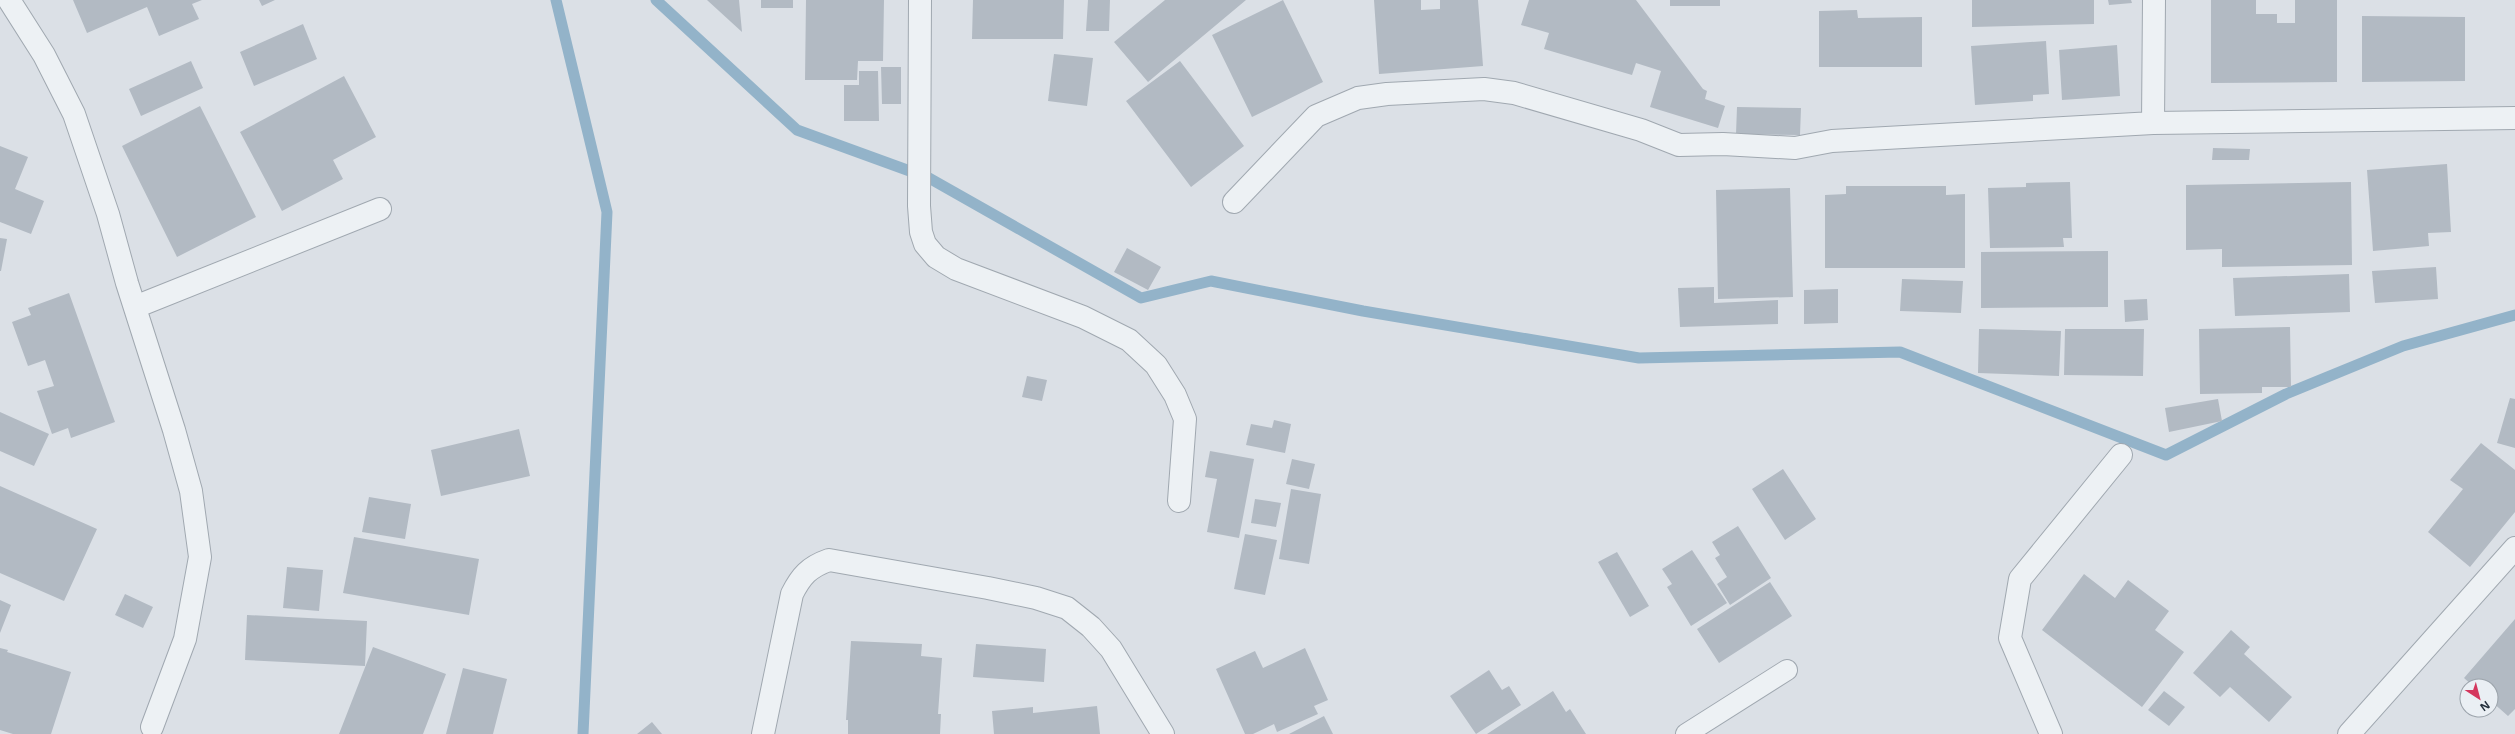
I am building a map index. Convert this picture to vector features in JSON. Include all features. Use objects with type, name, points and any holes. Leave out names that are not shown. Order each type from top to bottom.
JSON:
[{"type":"street","points":[[9,0],[44,55],[74,114],[108,214],[191,490],[200,557],[185,639],[152,727]]},
{"type":"street","points":[[920,0],[918,155],[919,206],[921,232],[925,244],[936,257],[956,269],[1084,317],[1129,340],[1156,365],[1175,395],[1185,419],[1179,501]]},
{"type":"street","points":[[2153,123],[2154,0]]},
{"type":"street","points":[[1234,202],[1316,116],[1358,98],[1387,94],[1484,89],[1514,93],[1641,130],[1679,145],[1723,144],[1795,148],[1832,141],[2153,123],[2515,118]]},
{"type":"street","points":[[135,307],[380,209]]},
{"type":"street","points":[[2051,734],[2010,638],[2020,579],[2121,455]]},
{"type":"street","points":[[2349,734],[2515,548]]},
{"type":"street","points":[[763,734],[792,594],[800,577],[806,571],[812,566],[829,560],[988,588],[1036,598],[1067,608],[1091,627],[1111,649],[1163,734]]},
{"type":"lane","points":[[1686,734],[1787,670]]},
{"type":"building","points":[[73,0],[202,0],[192,4],[199,19],[159,36],[147,7],[87,33]]},
{"type":"building","points":[[259,0],[275,0],[262,6]]},
{"type":"building","points":[[707,0],[739,0],[742,32]]},
{"type":"building","points":[[761,0],[793,0],[793,8],[761,8]]},
{"type":"building","points":[[806,0],[884,0],[883,61],[858,61],[857,80],[805,80]]},
{"type":"building","points":[[973,0],[1064,0],[1063,39],[972,39]]},
{"type":"building","points":[[1088,0],[1110,0],[1109,31],[1086,31]]},
{"type":"building","points":[[1165,0],[1246,0],[1148,82],[1114,42]]},
{"type":"building","points":[[1283,0],[1323,82],[1252,117],[1212,35]]},
{"type":"building","points":[[1374,0],[1421,0],[1421,10],[1440,9],[1440,0],[1478,0],[1483,66],[1379,74]]},
{"type":"building","points":[[1529,0],[1636,0],[1703,89],[1707,91],[1705,99],[1725,106],[1718,128],[1650,107],[1661,71],[1636,63],[1632,75],[1544,49],[1549,33],[1521,25]]},
{"type":"building","points":[[1670,0],[1720,0],[1720,6],[1670,6]]},
{"type":"building","points":[[1972,0],[2094,0],[2094,24],[1972,27]]},
{"type":"building","points":[[2108,0],[2131,0],[2132,3],[2109,5]]},
{"type":"building","points":[[2211,0],[2256,0],[2256,14],[2277,14],[2277,23],[2295,23],[2295,0],[2337,0],[2337,82],[2211,83]]},
{"type":"building","points":[[1857,10],[1858,18],[1922,17],[1922,67],[1819,67],[1819,11]]},
{"type":"building","points":[[2362,16],[2465,17],[2465,81],[2362,82]]},
{"type":"building","points":[[303,24],[317,59],[254,86],[240,52]]},
{"type":"building","points":[[2046,41],[2049,94],[2033,95],[2033,101],[1975,105],[1971,46]]},
{"type":"building","points":[[2117,45],[2120,96],[2062,100],[2059,50]]},
{"type":"building","points":[[1054,54],[1093,58],[1087,106],[1048,101]]},
{"type":"building","points":[[191,61],[203,88],[141,116],[129,89]]},
{"type":"building","points":[[1180,61],[1244,146],[1191,187],[1126,101]]},
{"type":"building","points":[[881,67],[901,67],[901,104],[882,104]]},
{"type":"building","points":[[859,71],[878,71],[879,121],[844,121],[844,85],[859,85]]},
{"type":"building","points":[[344,76],[376,137],[333,160],[343,179],[282,211],[240,132]]},
{"type":"building","points":[[200,106],[256,217],[177,257],[122,146]]},
{"type":"building","points":[[1737,107],[1801,108],[1800,135],[1736,134]]},
{"type":"building","points":[[0,146],[28,157],[15,189],[44,201],[31,234],[0,222]]},
{"type":"building","points":[[2213,148],[2250,149],[2249,160],[2212,160]]},
{"type":"building","points":[[2447,164],[2451,232],[2428,233],[2429,246],[2373,251],[2367,170]]},
{"type":"building","points":[[2070,182],[2072,238],[2063,238],[2064,247],[1990,248],[1988,188],[2026,187],[2026,183]]},
{"type":"building","points":[[2351,182],[2352,265],[2222,267],[2222,249],[2186,250],[2186,185]]},
{"type":"building","points":[[1846,186],[1946,186],[1946,195],[1965,194],[1965,268],[1825,268],[1825,195],[1846,194]]},
{"type":"building","points":[[1790,188],[1793,297],[1718,299],[1716,190]]},
{"type":"building","points":[[0,238],[7,239],[1,271],[0,271]]},
{"type":"building","points":[[1127,248],[1161,267],[1148,290],[1114,272]]},
{"type":"building","points":[[2108,251],[2108,307],[1981,308],[1981,252]]},
{"type":"building","points":[[2436,267],[2438,299],[2375,303],[2372,271]]},
{"type":"building","points":[[2349,274],[2350,312],[2235,316],[2233,278]]},
{"type":"building","points":[[1902,279],[1963,281],[1961,313],[1900,311]]},
{"type":"building","points":[[1714,287],[1714,303],[1778,300],[1778,324],[1680,327],[1678,288]]},
{"type":"building","points":[[1838,289],[1838,323],[1804,324],[1804,290]]},
{"type":"building","points":[[69,293],[115,422],[71,438],[68,428],[52,434],[37,391],[54,386],[45,360],[28,366],[12,322],[31,315],[28,308]]},
{"type":"building","points":[[2147,299],[2148,320],[2125,322],[2124,300]]},
{"type":"building","points":[[2290,327],[2291,387],[2262,387],[2262,393],[2200,394],[2199,329]]},
{"type":"building","points":[[1979,329],[2061,331],[2059,376],[1978,373]]},
{"type":"building","points":[[2065,329],[2144,329],[2143,376],[2064,375]]},
{"type":"building","points":[[1027,376],[1047,380],[1042,401],[1022,397]]},
{"type":"building","points":[[2510,398],[2515,399],[2515,448],[2497,443]]},
{"type":"building","points":[[2218,399],[2222,421],[2169,432],[2165,408]]},
{"type":"building","points":[[0,412],[49,434],[34,466],[0,451]]},
{"type":"building","points":[[1274,420],[1291,424],[1285,453],[1246,445],[1251,424],[1272,428]]},
{"type":"building","points":[[519,429],[530,476],[441,496],[431,450]]},
{"type":"building","points":[[2481,443],[2515,470],[2515,512],[2470,567],[2428,532],[2463,489],[2450,480]]},
{"type":"building","points":[[1210,451],[1254,459],[1239,538],[1207,532],[1217,479],[1205,477]]},
{"type":"building","points":[[1292,459],[1315,464],[1309,489],[1286,484]]},
{"type":"building","points":[[1783,469],[1816,519],[1785,540],[1752,489]]},
{"type":"building","points":[[0,486],[97,529],[64,601],[0,573]]},
{"type":"building","points":[[1291,489],[1321,494],[1309,564],[1279,559]]},
{"type":"building","points":[[369,497],[411,504],[405,539],[362,532]]},
{"type":"building","points":[[1255,499],[1281,503],[1276,527],[1251,523]]},
{"type":"building","points":[[1738,526],[1771,578],[1730,605],[1717,584],[1727,577],[1715,558],[1720,555],[1712,542]]},
{"type":"building","points":[[1245,534],[1277,540],[1265,595],[1234,589]]},
{"type":"building","points":[[354,537],[479,559],[469,615],[343,593]]},
{"type":"building","points":[[1692,550],[1727,603],[1691,626],[1667,587],[1672,584],[1662,569]]},
{"type":"building","points":[[1617,552],[1649,606],[1630,617],[1598,562]]},
{"type":"building","points":[[287,567],[323,570],[319,611],[283,608]]},
{"type":"building","points":[[2084,574],[2115,598],[2128,580],[2169,611],[2155,630],[2184,652],[2142,707],[2042,630]]},
{"type":"building","points":[[1770,582],[1792,616],[1719,663],[1697,629]]},
{"type":"building","points":[[125,594],[153,607],[143,628],[115,615]]},
{"type":"building","points":[[0,600],[11,605],[0,633]]},
{"type":"building","points":[[247,615],[367,621],[365,666],[245,660]]},
{"type":"building","points":[[2515,619],[2515,709],[2508,716],[2499,708],[2499,678],[2464,678]]},
{"type":"building","points":[[2231,630],[2250,647],[2244,654],[2292,697],[2269,722],[2230,687],[2220,697],[2193,673]]},
{"type":"building","points":[[851,641],[922,644],[921,656],[942,658],[938,714],[941,714],[940,734],[848,734],[848,720],[846,720]]},
{"type":"building","points":[[976,644],[1046,649],[1044,682],[973,677]]},
{"type":"building","points":[[373,647],[446,674],[423,734],[339,734]]},
{"type":"building","points":[[0,648],[8,650],[7,652],[71,672],[51,734],[13,734],[0,730]]},
{"type":"building","points":[[1305,648],[1328,700],[1314,706],[1318,714],[1277,732],[1274,724],[1253,734],[1245,734],[1216,669],[1255,651],[1263,668]]},
{"type":"building","points":[[463,668],[507,679],[493,734],[446,734]]},
{"type":"building","points":[[1489,670],[1502,690],[1509,686],[1521,705],[1476,734],[1450,696]]},
{"type":"building","points":[[1553,691],[1566,712],[1570,709],[1586,734],[1487,734]]},
{"type":"building","points":[[2164,691],[2185,707],[2169,726],[2148,710]]},
{"type":"building","points":[[1097,706],[1100,734],[994,734],[992,711],[1033,707],[1033,713]]},
{"type":"building","points":[[1324,716],[1333,734],[1289,734]]},
{"type":"building","points":[[652,722],[662,734],[637,734]]},
{"type":"waterway","points":[[556,0],[607,212],[583,734]]},
{"type":"waterway","points":[[656,0],[797,130],[929,178],[1141,298],[1211,281],[1363,311],[1639,358],[1900,352],[2166,455],[2286,394],[2403,346],[2515,315]]}]
